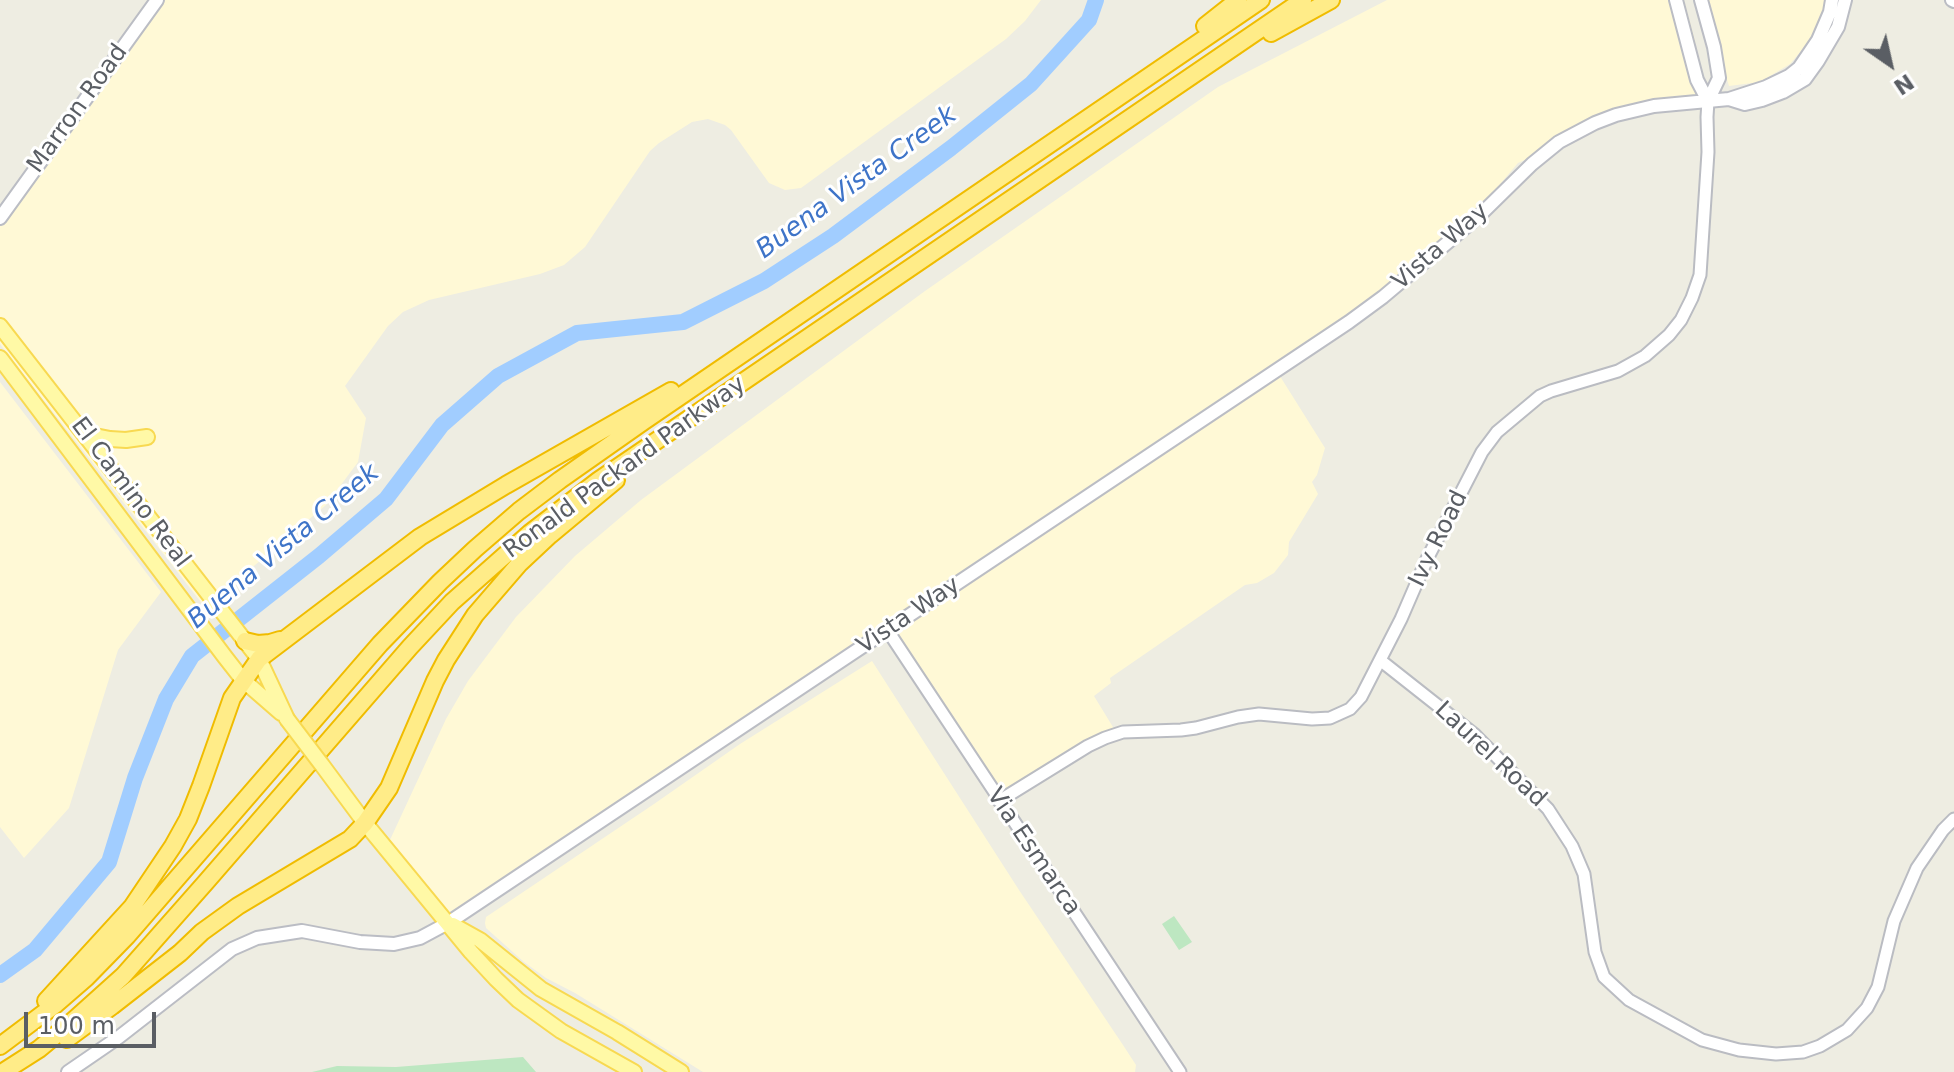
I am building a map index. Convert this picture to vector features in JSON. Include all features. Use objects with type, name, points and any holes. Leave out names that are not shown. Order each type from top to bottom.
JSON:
[{"type":"highway","points":[[1108,104],[1238,0]]},
{"type":"highway","name":"Ronald Packard Parkway","points":[[6,1042],[86,978],[127,936],[380,644],[475,549],[560,480],[1261,0]]},
{"type":"highway","name":"Ronald Packard Parkway","points":[[3,1072],[39,1049],[140,957],[410,647],[497,560],[562,507],[1303,0]]},
{"type":"highway","points":[[1142,109],[1331,0]]},
{"type":"highway","points":[[6,1042],[132,907],[154,877],[188,819],[232,698],[259,659],[420,537],[649,403],[743,353]]},
{"type":"highway","points":[[39,1049],[68,1038],[229,912],[350,839],[389,788],[446,660],[490,596],[550,535],[696,415]]},
{"type":"highway","points":[[245,641],[258,644],[285,639]]},
{"type":"main road","name":"Marron Road","points":[[0,218],[157,0]]},
{"type":"main road","points":[[1676,0],[1697,80],[1708,101]]},
{"type":"main road","points":[[1701,0],[1719,78],[1708,101]]},
{"type":"main road","name":"Vista Way","points":[[68,1072],[119,1037],[232,949],[257,938],[302,931],[360,942],[394,944],[420,938],[448,923],[1349,322],[1479,216],[1536,160],[1559,142],[1616,115],[1654,106],[1729,99],[1789,76],[1799,68],[1823,30],[1832,0]]},
{"type":"main road","name":"Vista Way","points":[[1729,99],[1745,104],[1762,100],[1805,79],[1829,44],[1845,0]]},
{"type":"main road","points":[[1842,14],[1856,0]]},
{"type":"main road","name":"El Camino Real","points":[[0,326],[259,659],[287,719]]},
{"type":"main road","name":"El Camino Real","points":[[0,358],[243,680],[287,719]]},
{"type":"main road","points":[[85,434],[126,440],[147,437]]},
{"type":"main road","points":[[287,719],[365,823],[471,952],[518,1000],[561,1031],[634,1072]]},
{"type":"main road","points":[[448,923],[480,940],[541,989],[681,1072]]},
{"type":"street","name":"Ivy Road","points":[[999,801],[1088,746],[1123,732],[1181,730],[1259,714],[1330,718],[1350,709],[1361,697],[1430,553],[1482,452],[1497,432],[1540,396],[1618,371],[1645,356],[1681,320],[1700,275],[1708,101]]},
{"type":"street","name":"Via Esmarca","points":[[888,631],[1180,1072]]},
{"type":"street","name":"Laurel Road","points":[[1380,660],[1475,735],[1548,809],[1572,846],[1584,874],[1595,952],[1604,977],[1629,1000],[1702,1040],[1739,1050],[1776,1054],[1803,1052],[1847,1030],[1867,1008],[1878,987],[1894,921],[1917,868],[1954,819]]},
{"type":"shaded area","points":[[157,0],[1041,0],[1006,39],[801,188],[785,190],[769,183],[725,125],[708,119],[692,122],[650,151],[585,247],[564,265],[540,274],[429,300],[403,312],[388,326],[345,386],[366,418],[358,462],[326,505],[242,576],[211,615],[0,344],[0,218]]},
{"type":"shaded area","points":[[1387,0],[1684,0],[1695,40],[1704,109],[1672,107],[1633,111],[1518,163],[1451,242],[1425,264],[449,921],[389,842],[446,719],[468,681],[516,617],[575,556],[641,500],[925,291],[1218,87]]},
{"type":"shaded area","points":[[1702,0],[1830,0],[1823,25],[1790,64],[1760,82],[1729,86]]},
{"type":"shaded area","points":[[1278,373],[1325,448],[1312,482],[1318,494],[1289,542],[1288,555],[1274,573],[1257,583],[1245,585],[1110,678],[1111,683],[1094,696],[1116,732],[1000,799],[890,632]]},
{"type":"shaded area","points":[[0,382],[161,592],[118,650],[69,808],[24,858],[0,827]]},
{"type":"shaded area","points":[[872,661],[1136,1065],[1135,1072],[703,1072],[546,978],[486,928],[486,917],[740,744]]},
{"type":"green space","points":[[1174,916],[1192,942],[1179,950],[1162,924]]},
{"type":"green space","points":[[523,1057],[536,1072],[312,1072],[337,1066],[396,1067]]},
{"type":"waterway","name":"Buena Vista Creek","points":[[0,975],[35,950],[109,862],[135,778],[166,699],[192,656],[386,499],[442,425],[498,376],[577,333],[683,322],[764,281],[833,236],[1031,84],[1089,20],[1096,0]]}]
